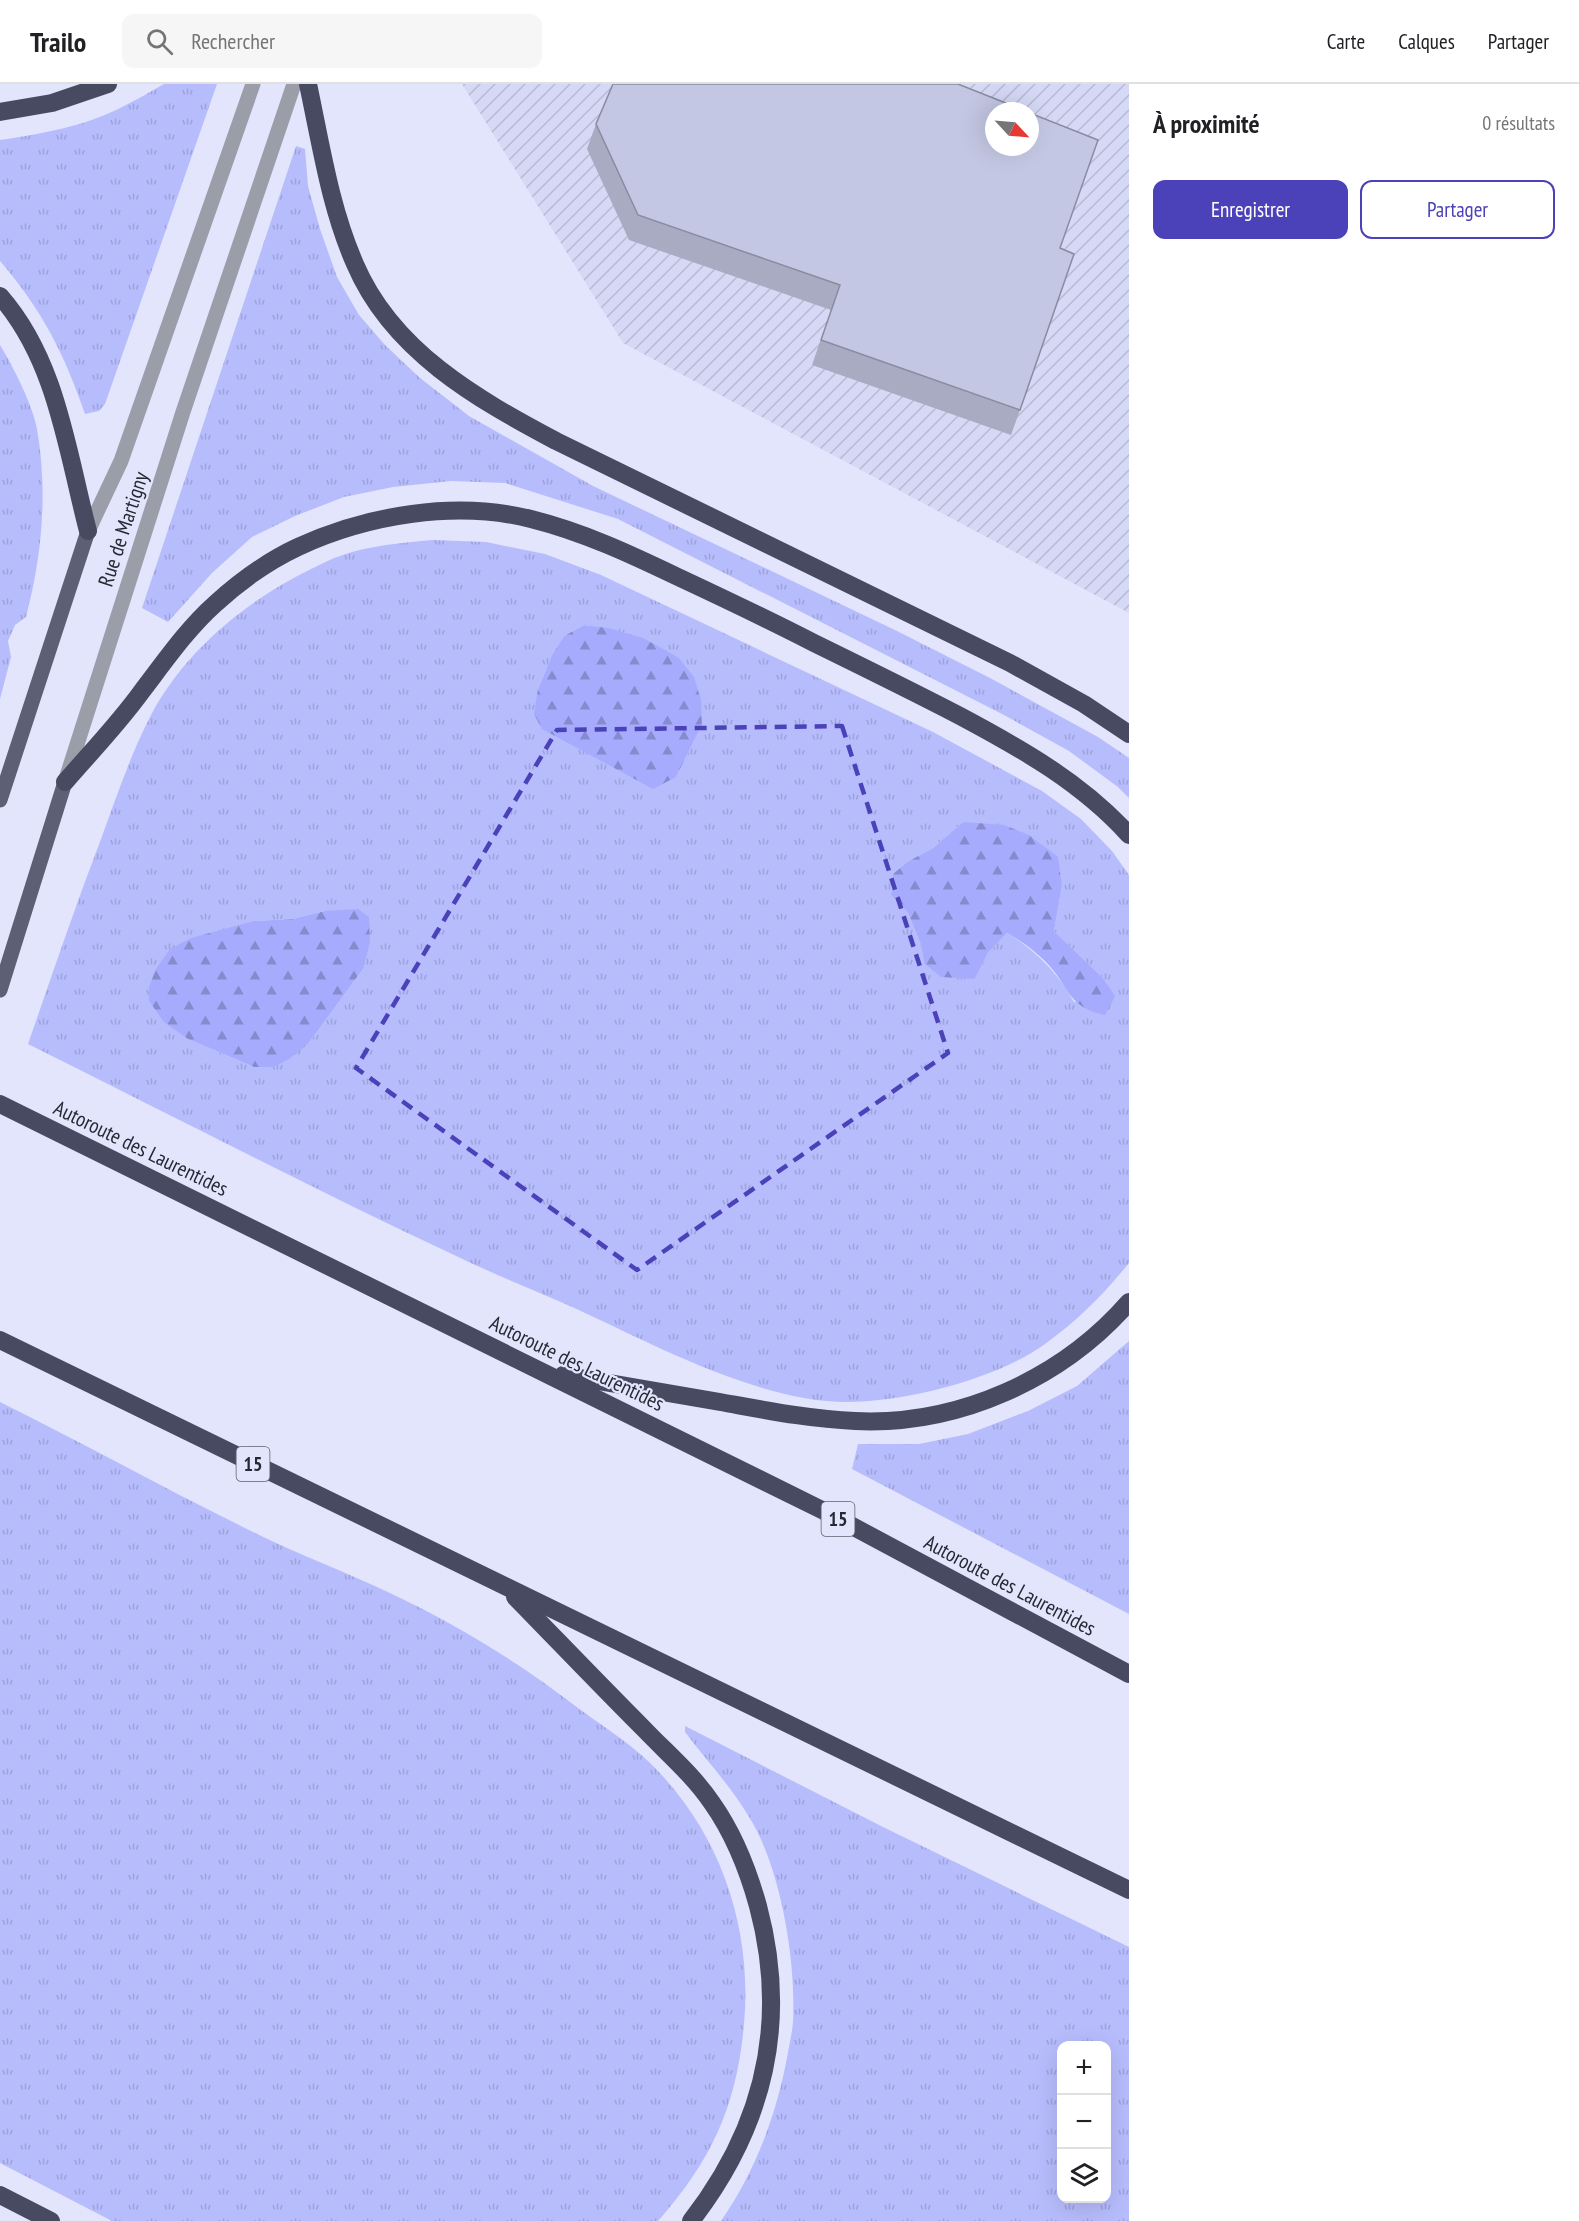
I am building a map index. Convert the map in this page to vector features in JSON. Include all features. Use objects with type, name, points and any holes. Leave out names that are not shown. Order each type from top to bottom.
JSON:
[{"type":"highway","points":[[0,112],[51,103],[108,84]]},
{"type":"highway","points":[[308,84],[331,190],[356,266],[380,307],[396,327],[412,345],[443,372],[484,401],[556,441],[1010,663],[1084,704],[1129,734]]},
{"type":"highway","points":[[0,296],[35,350],[48,378],[67,442],[88,531]]},
{"type":"highway","points":[[65,782],[142,692],[187,633],[228,593],[265,566],[295,548],[361,525],[431,512],[486,513],[528,518],[549,524],[632,555],[933,702],[1024,750],[1051,768],[1100,805],[1129,835]]},
{"type":"highway","name":"Autoroute des Laurentides","points":[[0,1104],[824,1511],[1129,1674]]},
{"type":"highway","points":[[544,1371],[794,1416],[857,1422],[913,1419],[972,1405],[998,1396],[1026,1382],[1076,1351],[1129,1302]]},
{"type":"highway","name":"15","points":[[0,1340],[1129,1890]]},
{"type":"highway","points":[[506,1587],[696,1781],[726,1824],[754,1891],[766,1944],[772,1992],[772,2013],[765,2065],[754,2110],[745,2134],[717,2186],[691,2221]]},
{"type":"highway","points":[[0,2195],[51,2221]]},
{"type":"main road","name":"Rue de Martigny","points":[[0,800],[88,531]]},
{"type":"main road","name":"Rue de Martigny","points":[[0,990],[65,782]]},
{"type":"street","name":"Rue de Martigny","points":[[88,531],[122,461],[253,84]]},
{"type":"street","name":"Rue de Martigny","points":[[65,782],[176,434],[294,84]]},
{"type":"highlighted area","points":[[842,726],[948,1053],[637,1270],[356,1068],[557,730]]},
{"type":"shaded area","points":[[462,84],[1129,84],[1129,613],[623,343]]},
{"type":"green space","points":[[164,84],[217,84],[105,404],[99,411],[85,414],[69,371],[40,315],[0,261],[0,140],[52,131],[94,119],[125,106]]},
{"type":"green space","points":[[296,146],[305,149],[308,186],[337,277],[359,315],[385,345],[420,378],[469,416],[593,486],[897,631],[990,678],[1098,737],[1129,758],[1129,798],[1118,787],[1069,751],[1004,715],[618,519],[505,483],[451,481],[393,487],[344,497],[295,516],[252,537],[212,573],[168,622],[142,608]]},
{"type":"green space","points":[[0,345],[22,386],[35,420],[43,500],[32,594],[26,617],[15,625],[8,641],[11,657],[0,699]]},
{"type":"green space","points":[[433,540],[486,542],[545,554],[601,575],[933,732],[1042,791],[1081,819],[1112,851],[1129,875],[1129,1263],[1100,1296],[1068,1326],[1025,1357],[1002,1368],[977,1378],[923,1393],[847,1402],[813,1399],[778,1392],[706,1368],[670,1353],[467,1261],[292,1177],[28,1044],[130,762],[150,717],[180,671],[219,630],[240,612],[263,596],[329,560],[363,549]],"holes":[[[584,625],[632,636],[678,657],[702,725],[676,777],[538,689],[552,655],[564,636]],[[963,822],[1062,886],[1054,931],[1103,978],[1114,996],[1074,1002],[1045,963],[1007,933],[988,953],[975,979],[924,963],[921,945],[908,913],[891,895],[893,874],[907,862],[933,848]],[[325,911],[363,969],[308,1044],[274,1067],[254,1067],[188,1039],[254,921],[292,919]]]},
{"type":"green space","points":[[584,625],[608,628],[643,638],[678,657],[694,677],[701,700],[702,725],[676,777],[653,789],[542,729],[534,714],[538,689],[552,655],[564,636]]},
{"type":"green space","points":[[963,822],[1004,825],[1029,835],[1058,857],[1062,886],[1054,931],[1103,978],[1115,996],[1105,1015],[1083,1007],[1075,1001],[1045,961],[1007,933],[988,953],[975,979],[941,977],[924,963],[921,945],[908,913],[891,895],[893,874],[907,862],[933,848]]},
{"type":"green space","points":[[358,909],[369,917],[370,942],[363,969],[308,1044],[274,1067],[254,1067],[188,1039],[164,1022],[149,1001],[149,987],[156,969],[170,949],[191,938],[254,921],[292,919],[325,911]]},
{"type":"green space","points":[[1129,1341],[1129,1614],[852,1469],[858,1444],[919,1444],[968,1434],[1028,1411],[1077,1386]]},
{"type":"green space","points":[[0,1402],[259,1535],[390,1593],[463,1631],[533,1675],[623,1740],[648,1761],[673,1788],[694,1817],[712,1848],[726,1881],[743,1951],[744,2024],[735,2080],[719,2130],[693,2176],[658,2221],[112,2221],[0,2163]]},
{"type":"green space","points":[[685,1726],[883,1827],[1129,1947],[1129,2221],[721,2221],[744,2183],[763,2143],[777,2101],[793,2026],[790,1950],[781,1899],[757,1831],[732,1792],[685,1732]]},
{"type":"building","points":[[613,84],[958,84],[1003,102],[985,102],[985,156],[1039,156],[1039,117],[1098,140],[1060,248],[1074,254],[1020,410],[821,340],[840,285],[638,215],[596,124]]}]
